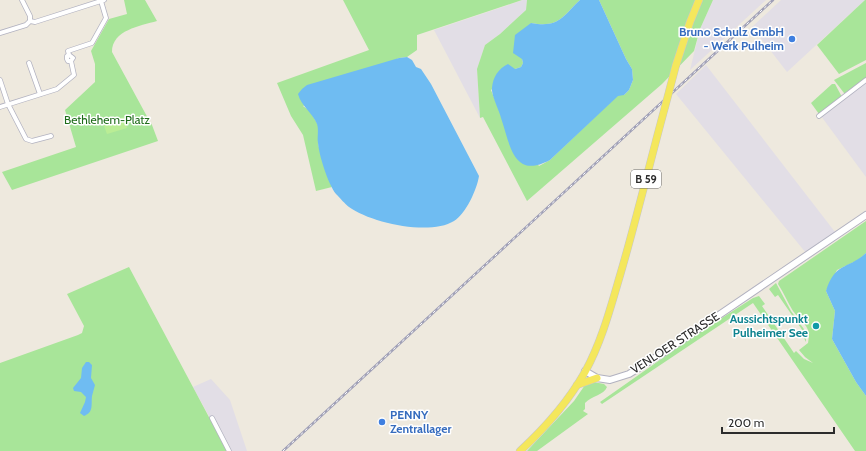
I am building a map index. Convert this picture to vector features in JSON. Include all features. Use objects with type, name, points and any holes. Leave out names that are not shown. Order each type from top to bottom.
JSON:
[{"type":"main road","name":"B 59","points":[[520,451],[537,435],[556,413],[577,385],[595,352],[607,321],[676,65],[699,0]]},
{"type":"main road","name":"VENLOER STRASSE","points":[[585,372],[597,378],[610,380],[624,376],[639,368],[866,215]]},
{"type":"main road","points":[[577,385],[597,378]]},
{"type":"street","points":[[22,0],[30,16],[30,22]]},
{"type":"street","points":[[0,34],[26,25],[30,22],[35,22],[90,2],[102,0],[106,18],[92,43],[68,50],[73,58],[71,61],[74,73],[72,77],[57,89],[0,107]]},
{"type":"street","points":[[30,63],[40,94]]},
{"type":"street","points":[[0,80],[8,104],[28,141],[32,142],[51,136]]},
{"type":"street","points":[[820,116],[866,80]]},
{"type":"street","points":[[212,418],[229,451]]},
{"type":"shaded area","points":[[523,0],[527,0],[526,10],[500,34],[485,45],[477,69],[480,118],[434,30]]},
{"type":"shaded area","points":[[713,0],[766,0],[690,70],[700,29]]},
{"type":"shaded area","name":"Bruno Schulz GmbH - Werk Pulheim","points":[[781,0],[865,0],[787,72],[752,27]]},
{"type":"shaded area","points":[[706,65],[835,232],[833,235],[806,253],[676,94]]},
{"type":"shaded area","points":[[866,82],[866,177],[821,116]]},
{"type":"shaded area","points":[[211,379],[230,400],[247,451],[228,451],[193,387]]},
{"type":"green space","name":"Bethlehem-Platz","points":[[124,0],[145,0],[157,21],[135,27],[122,34],[113,45],[112,52],[152,125],[158,141],[12,190],[2,172],[76,147],[65,110],[95,82],[95,64],[91,51],[109,19],[127,14]]},
{"type":"green space","points":[[343,0],[522,0],[417,35],[417,50],[407,57],[399,58],[303,106],[310,111],[318,125],[318,144],[332,187],[316,191],[303,135],[291,116],[277,83],[369,50]]},
{"type":"green space","points":[[527,0],[580,0],[559,20],[548,24],[531,23],[521,67],[515,69],[491,90],[499,110],[539,166],[550,160],[618,95],[624,95],[629,90],[633,80],[632,69],[599,0],[713,0],[700,29],[694,51],[662,84],[527,201],[483,117],[480,118],[477,69],[485,45],[500,34],[526,10]]},
{"type":"green space","points":[[865,0],[866,60],[839,74],[817,45]]},
{"type":"green space","points":[[866,63],[866,78],[844,93],[834,80]]},
{"type":"green space","points":[[832,84],[835,84],[842,97],[819,114],[811,103]]},
{"type":"green space","points":[[124,117],[127,128],[107,134],[103,123]]},
{"type":"green space","points":[[866,221],[866,253],[858,260],[837,270],[826,291],[835,311],[832,339],[856,382],[866,396],[866,451],[855,451],[753,303],[602,404],[600,402],[697,334],[753,298],[759,296],[765,304],[762,306],[794,353],[796,351],[804,359],[813,363],[799,350],[808,343],[808,329],[794,313],[778,284],[779,281]]},
{"type":"green space","points":[[129,267],[227,451],[0,451],[0,363],[82,333],[84,326],[67,294]]},
{"type":"green space","points":[[776,283],[791,311],[806,332],[806,342],[803,336],[805,334],[778,295],[775,297],[769,289]]},
{"type":"green space","points":[[593,382],[604,384],[607,387],[603,392],[585,403],[585,409],[583,411],[588,414],[537,451],[527,451],[574,401],[585,385]]},
{"type":"water","points":[[580,0],[599,0],[632,69],[633,80],[629,90],[624,95],[618,96],[550,160],[538,165],[528,166],[515,156],[507,138],[492,91],[494,80],[504,66],[508,64],[515,69],[521,67],[523,63],[522,59],[513,53],[515,35],[531,23],[548,24],[559,20]]},
{"type":"water","points":[[407,57],[412,60],[416,67],[421,69],[431,84],[479,176],[476,188],[463,213],[454,221],[444,225],[431,227],[401,226],[371,218],[347,206],[336,194],[330,184],[320,155],[317,124],[299,98],[298,94],[307,85]]},
{"type":"water","points":[[866,253],[866,396],[856,382],[832,339],[835,311],[826,291],[833,275]]},
{"type":"water","points":[[86,362],[89,362],[92,365],[91,378],[95,385],[92,396],[91,410],[84,416],[80,413],[86,397],[81,392],[74,391],[73,388],[81,378],[82,368]]},
{"type":"railway","points":[[283,451],[773,0]]},
{"type":"place","name":"Bruno Schulz GmbH - Werk Pulheim","points":[[792,39]]},
{"type":"place","name":"Aussichtspunkt Pulheimer See","points":[[816,326]]},
{"type":"place","name":"PENNY Zentrallager","points":[[382,422]]}]
